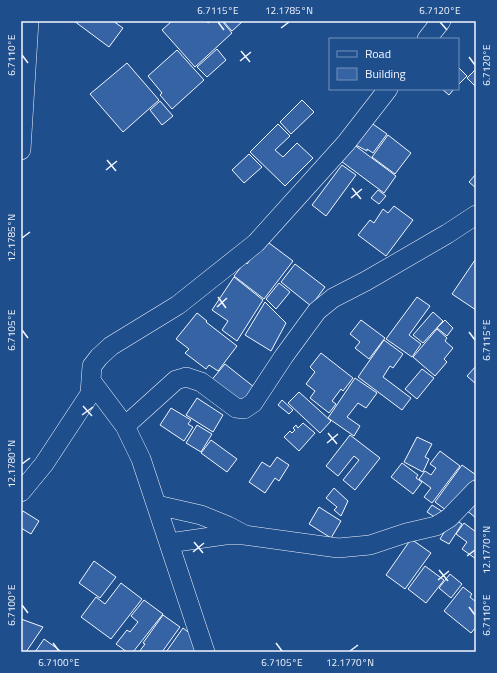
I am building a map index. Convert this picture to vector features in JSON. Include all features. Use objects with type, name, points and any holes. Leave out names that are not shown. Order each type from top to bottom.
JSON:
[{"type":"street","points":[[21,150],[30,21]]},
{"type":"street","points":[[428,38],[440,21]]},
{"type":"street","points":[[21,492],[44,464],[90,394],[92,366],[99,357],[111,346],[178,305],[256,243],[346,143],[387,90]]},
{"type":"street","points":[[125,426],[176,380],[186,377],[201,382],[236,408],[244,409],[253,403],[284,356],[317,311],[334,298],[373,277],[476,216]]},
{"type":"street","points":[[92,382],[125,426],[141,459],[206,652]]},
{"type":"street","points":[[169,543],[225,535],[244,535],[338,548],[370,545],[406,533],[436,526],[449,518],[476,490]]},
{"type":"street","points":[[156,505],[201,515],[228,526],[244,535]]},
{"type":"building","points":[[74,21],[113,21],[123,28],[109,47]]},
{"type":"building","points":[[172,21],[206,21],[208,23],[211,21],[222,21],[232,33],[195,67],[162,30]]},
{"type":"building","points":[[223,21],[243,21],[232,31]]},
{"type":"building","points":[[217,49],[226,60],[207,77],[197,67]]},
{"type":"building","points":[[177,50],[204,80],[172,109],[160,95],[162,93],[148,76]]},
{"type":"building","points":[[127,63],[159,100],[123,132],[90,94]]},
{"type":"building","points":[[459,68],[467,76],[459,84]]},
{"type":"building","points":[[476,69],[476,87],[467,78]]},
{"type":"building","points":[[443,90],[453,90],[449,95]]},
{"type":"building","points":[[302,100],[314,112],[291,134],[280,122]]},
{"type":"building","points":[[160,101],[173,116],[162,125],[150,110]]},
{"type":"building","points":[[370,122],[387,134],[373,153],[354,144]]},
{"type":"building","points":[[278,124],[290,136],[275,150],[283,157],[297,143],[313,158],[285,186],[250,152]]},
{"type":"building","points":[[388,135],[411,153],[395,174],[372,157]]},
{"type":"building","points":[[353,144],[396,176],[384,193],[341,161]]},
{"type":"building","points":[[249,154],[262,167],[244,183],[232,170]]},
{"type":"building","points":[[342,165],[356,175],[326,216],[312,205]]},
{"type":"building","points":[[476,174],[476,188],[469,182]]},
{"type":"building","points":[[378,190],[386,196],[379,204],[371,198]]},
{"type":"building","points":[[394,206],[413,220],[386,256],[358,235],[370,220],[374,223],[383,209],[388,213]]},
{"type":"building","points":[[265,240],[293,261],[264,299],[234,276],[245,262],[247,264]]},
{"type":"building","points":[[475,260],[476,261],[476,310],[452,294]]},
{"type":"building","points":[[295,264],[325,287],[311,306],[281,282]]},
{"type":"building","points":[[234,277],[263,300],[237,341],[222,330],[228,321],[212,310]]},
{"type":"building","points":[[279,283],[290,292],[276,309],[266,299]]},
{"type":"building","points":[[417,297],[430,306],[409,335],[421,344],[412,357],[386,339]]},
{"type":"building","points":[[265,302],[286,323],[271,351],[245,335]]},
{"type":"building","points":[[433,312],[443,321],[423,343],[413,335]]},
{"type":"building","points":[[197,313],[207,321],[206,322],[237,346],[218,371],[209,365],[206,369],[185,353],[189,349],[176,339]]},
{"type":"building","points":[[361,320],[385,338],[369,359],[355,348],[360,342],[350,334]]},
{"type":"building","points":[[445,320],[453,328],[447,336],[437,328]]},
{"type":"building","points":[[437,329],[447,338],[445,341],[453,348],[444,359],[447,362],[435,376],[413,357]]},
{"type":"building","points":[[384,340],[403,354],[393,368],[390,366],[383,377],[411,398],[402,410],[358,377]]},
{"type":"building","points":[[321,353],[353,378],[343,391],[341,389],[332,401],[336,404],[329,413],[310,398],[315,391],[306,384],[315,372],[310,367]]},
{"type":"building","points":[[225,364],[259,391],[243,410],[209,383]]},
{"type":"building","points":[[476,366],[476,384],[467,376]]},
{"type":"building","points":[[422,369],[434,378],[417,399],[405,389]]},
{"type":"building","points":[[355,378],[377,393],[366,408],[358,403],[347,417],[360,426],[354,436],[328,418]]},
{"type":"building","points":[[299,392],[331,421],[320,433],[288,403]]},
{"type":"building","points":[[197,398],[223,415],[213,432],[186,415]]},
{"type":"building","points":[[282,400],[293,410],[289,414],[278,405]]},
{"type":"building","points":[[171,408],[191,420],[188,424],[193,427],[184,441],[160,425]]},
{"type":"building","points":[[303,423],[315,433],[299,451],[284,437],[290,431],[292,433],[295,430],[293,428],[296,425],[298,428]]},
{"type":"building","points":[[197,425],[212,434],[201,452],[186,443]]},
{"type":"building","points":[[350,435],[380,458],[355,490],[343,480],[359,460],[354,456],[338,476],[326,466]]},
{"type":"building","points":[[417,437],[432,444],[425,457],[429,459],[423,472],[404,462]]},
{"type":"building","points":[[211,440],[237,459],[227,472],[201,453]]},
{"type":"building","points":[[440,451],[460,466],[432,503],[424,497],[431,488],[419,479],[425,471],[431,475],[436,468],[430,464]]},
{"type":"building","points":[[277,457],[289,465],[279,481],[275,478],[265,493],[249,482],[262,462],[270,467]]},
{"type":"building","points":[[402,463],[418,475],[416,478],[422,482],[413,494],[391,477]]},
{"type":"building","points":[[462,465],[476,475],[476,478],[450,513],[435,502]]},
{"type":"building","points":[[476,486],[476,518],[460,505]]},
{"type":"building","points":[[334,488],[348,501],[341,516],[334,510],[337,507],[326,498]]},
{"type":"building","points":[[432,505],[462,524],[449,544],[440,539],[448,526],[427,512]]},
{"type":"building","points":[[319,507],[341,521],[331,538],[309,524]]},
{"type":"building","points":[[23,511],[39,521],[31,534],[21,528],[21,514]]},
{"type":"building","points":[[464,523],[476,532],[476,559],[462,549],[467,542],[456,534]]},
{"type":"building","points":[[411,539],[431,553],[405,589],[386,575]]},
{"type":"building","points":[[94,561],[116,577],[100,598],[79,583]]},
{"type":"building","points":[[425,566],[444,580],[426,603],[408,589]]},
{"type":"building","points":[[450,574],[462,584],[451,598],[439,588]]},
{"type":"building","points":[[121,583],[142,599],[111,639],[81,617],[96,597],[105,604]]},
{"type":"building","points":[[463,587],[472,594],[470,597],[476,602],[476,627],[471,633],[444,611]]},
{"type":"building","points":[[144,600],[163,614],[133,652],[127,652],[116,644],[127,630],[130,632],[138,622],[131,616]]},
{"type":"building","points":[[163,615],[180,627],[162,652],[139,652],[145,644],[143,643]]},
{"type":"building","points":[[21,619],[43,627],[26,652],[21,652]]},
{"type":"building","points":[[183,628],[204,644],[198,652],[166,652]]},
{"type":"building","points":[[44,639],[62,652],[35,652]]}]
